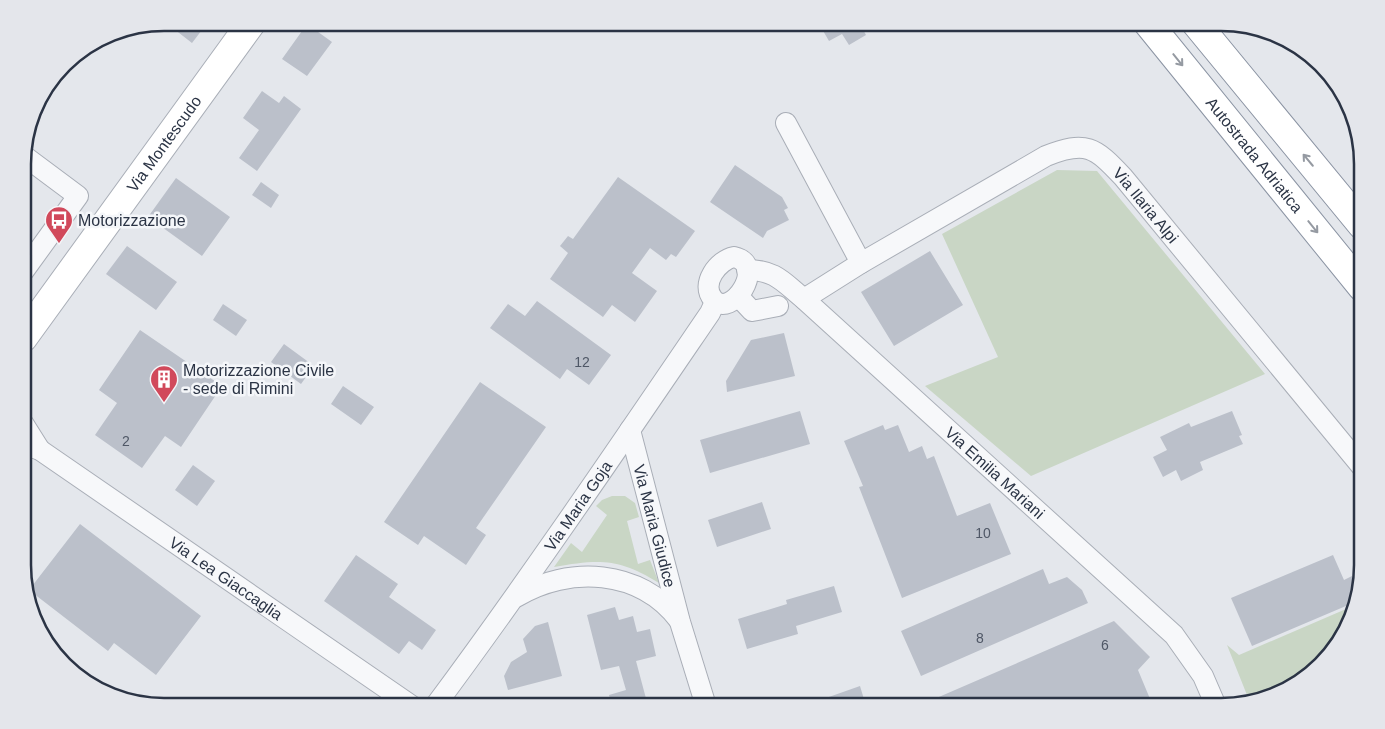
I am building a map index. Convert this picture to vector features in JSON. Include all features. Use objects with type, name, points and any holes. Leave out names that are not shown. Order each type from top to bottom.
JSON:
[{"type":"main road","name":"Autostrada Adriatica","points":[[1154,31],[1354,277]]},
{"type":"main road","points":[[1201,31],[1354,215]]},
{"type":"main road","name":"Via Montescudo","points":[[32,326],[245,32]]},
{"type":"street","points":[[786,123],[861,263]]},
{"type":"street","name":"Via Ilaria Alpi","points":[[804,299],[861,263],[1046,156],[1069,147],[1088,148],[1106,158],[1123,177],[1354,457]]},
{"type":"street","points":[[32,162],[78,196],[32,260]]},
{"type":"street","points":[[727,258],[741,258],[747,270],[746,284],[738,296],[724,304],[715,302],[709,290],[718,264],[727,258]]},
{"type":"street","name":"Via Emilia Mariani","points":[[747,270],[764,270],[778,278],[804,299],[1174,635],[1204,676],[1212,697]]},
{"type":"street","points":[[738,296],[752,311],[778,306]]},
{"type":"street","name":"Via Maria Goja","points":[[441,698],[512,600],[630,430],[710,313],[715,302]]},
{"type":"street","name":"Via Maria Giudice","points":[[630,430],[680,622],[703,697]]},
{"type":"street","name":"Via Lea Giaccaglia","points":[[32,447],[400,698]]},
{"type":"street","name":"Via Maria Giudice","points":[[512,600],[546,583],[584,576],[606,578],[629,582],[648,591],[671,610],[680,622]]},
{"type":"green space","points":[[1057,170],[1097,171],[1265,374],[1031,476],[925,386],[998,357],[942,234]]},
{"type":"green space","points":[[612,496],[625,496],[635,503],[639,517],[627,521],[638,564],[650,560],[659,583],[632,569],[608,563],[596,562],[554,567],[571,543],[582,552],[607,515],[596,506],[602,500]]},
{"type":"green space","points":[[1346,609],[1331,639],[1308,665],[1295,675],[1263,691],[1247,695],[1227,645],[1239,655]]},
{"type":"building","points":[[823,31],[864,31],[866,35],[849,45],[842,34],[829,41]]},
{"type":"building","points":[[178,32],[200,32],[192,43]]},
{"type":"building","points":[[301,32],[318,32],[332,42],[307,76],[282,59]]},
{"type":"building","points":[[262,91],[279,103],[284,96],[301,109],[257,171],[239,158],[259,130],[243,118]]},
{"type":"building","points":[[735,165],[782,197],[788,208],[784,210],[789,220],[767,231],[763,238],[710,202]]},
{"type":"building","points":[[618,177],[695,231],[676,257],[671,254],[666,260],[650,248],[632,273],[657,291],[635,322],[612,305],[603,317],[550,279],[568,253],[560,246],[568,236],[573,239]]},
{"type":"building","points":[[176,178],[230,217],[202,256],[148,217]]},
{"type":"building","points":[[261,182],[279,195],[271,208],[252,195]]},
{"type":"building","points":[[127,246],[177,282],[156,310],[106,274]]},
{"type":"building","points":[[930,251],[963,305],[894,346],[861,292]]},
{"type":"building","points":[[537,301],[611,355],[589,385],[567,369],[560,379],[490,328],[508,304],[525,316]]},
{"type":"building","points":[[223,304],[247,320],[236,336],[213,320]]},
{"type":"building","name":"Motorizzazione Civile - sede di Rimini","points":[[140,330],[222,386],[181,447],[165,436],[142,468],[95,435],[117,403],[99,390]]},
{"type":"building","points":[[784,333],[795,376],[727,392],[726,381],[751,340]]},
{"type":"building","points":[[284,344],[314,366],[301,384],[271,362]]},
{"type":"building","points":[[480,382],[546,427],[476,528],[486,535],[466,565],[424,536],[418,545],[384,522]]},
{"type":"building","points":[[343,386],[374,407],[361,425],[331,404]]},
{"type":"building","points":[[800,411],[810,444],[710,473],[700,440]]},
{"type":"building","points":[[1232,411],[1242,435],[1239,436],[1243,444],[1200,462],[1203,470],[1181,481],[1176,470],[1163,477],[1153,457],[1167,450],[1160,437],[1189,423],[1191,427]]},
{"type":"building","points":[[883,425],[885,430],[898,425],[909,452],[922,446],[927,459],[934,456],[957,516],[990,503],[1011,554],[902,598],[859,487],[863,486],[844,441]]},
{"type":"building","points":[[193,465],[215,481],[197,506],[175,490]]},
{"type":"building","points":[[762,502],[771,529],[717,547],[708,520]]},
{"type":"building","points":[[80,524],[201,616],[156,675],[114,643],[108,651],[35,595],[33,585]]},
{"type":"building","points":[[356,555],[398,584],[389,597],[436,630],[422,650],[409,641],[399,654],[324,601]]},
{"type":"building","points":[[1333,555],[1344,580],[1352,576],[1353,579],[1347,606],[1252,646],[1231,598]]},
{"type":"building","points":[[1043,569],[1049,584],[1067,577],[1082,590],[1088,603],[921,676],[901,631]]},
{"type":"building","points":[[834,586],[842,612],[796,626],[798,634],[747,649],[738,619],[787,604],[786,600]]},
{"type":"building","points":[[615,607],[619,620],[633,616],[637,632],[650,629],[656,656],[636,661],[646,698],[610,698],[609,695],[626,690],[619,666],[601,670],[587,615]]},
{"type":"building","points":[[1114,621],[1150,657],[1138,670],[1149,697],[938,697]]},
{"type":"building","points":[[548,622],[562,676],[508,690],[504,676],[511,662],[527,652],[523,639],[535,626]]},
{"type":"building","points":[[860,686],[863,697],[828,697]]},
{"type":"place","name":"Motorizzazione","points":[[59,244]]},
{"type":"place","name":"Motorizzazione Civile - sede di Rimini","points":[[164,403]]}]
